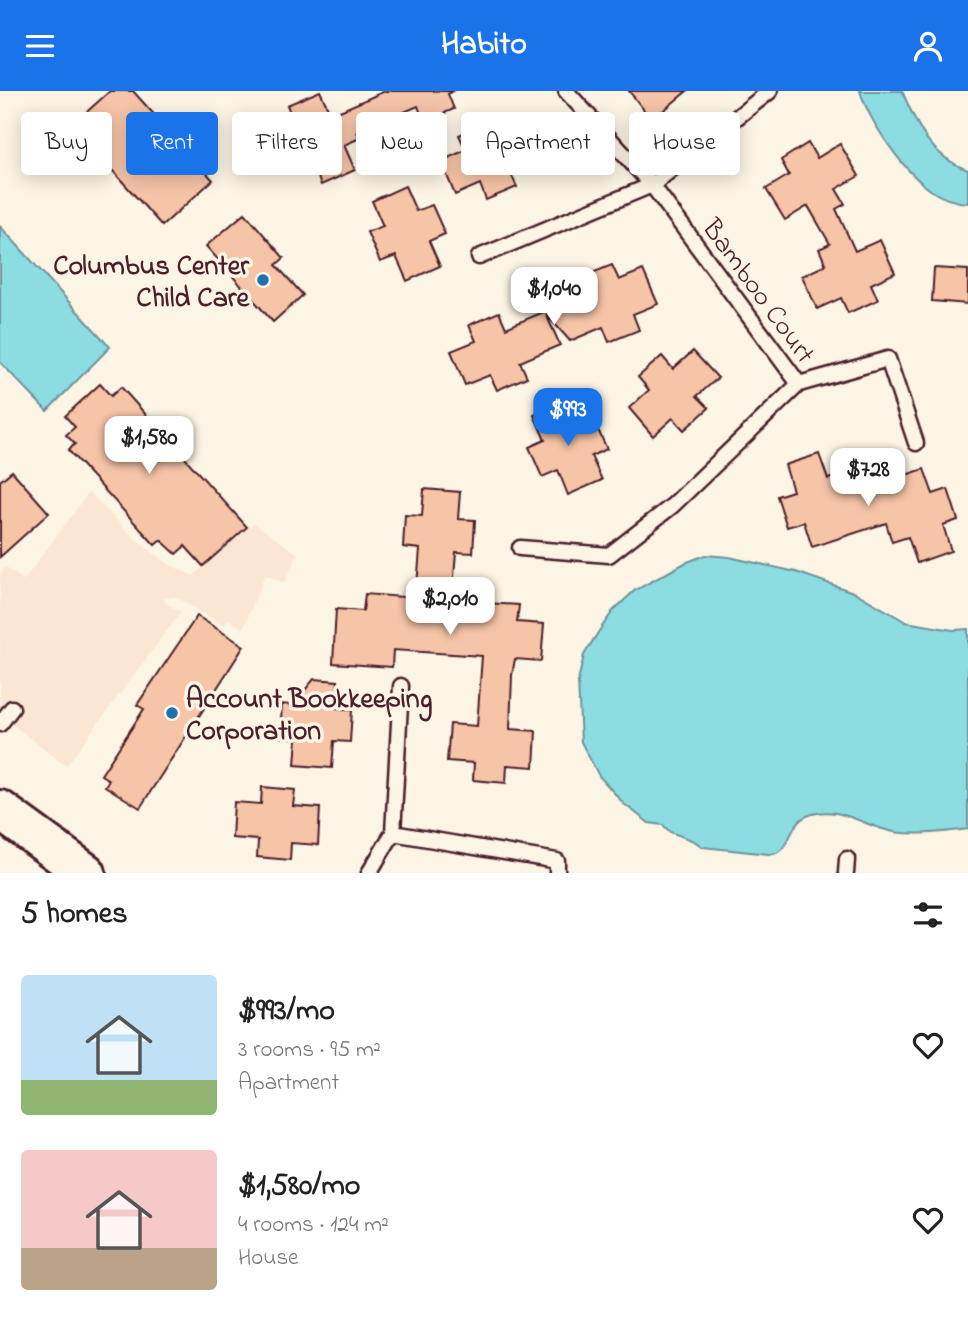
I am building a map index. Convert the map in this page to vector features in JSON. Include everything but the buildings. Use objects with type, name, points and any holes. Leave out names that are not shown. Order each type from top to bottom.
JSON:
[{"type":"main road","points":[[0,810],[86,873]]},
{"type":"lane","name":"Bamboo Court","points":[[520,548],[609,555],[672,506],[799,384],[652,185],[566,91]]},
{"type":"lane","points":[[479,257],[652,185],[770,91]]},
{"type":"lane","points":[[799,384],[888,359],[916,443]]},
{"type":"lane","points":[[369,873],[393,833],[401,686]]},
{"type":"lane","points":[[0,724],[12,708]]},
{"type":"lane","points":[[393,833],[557,861],[557,873]]},
{"type":"shaded area","points":[[89,492],[134,538],[165,562],[193,576],[254,523],[298,554],[284,583],[265,575],[243,629],[229,619],[223,626],[176,597],[164,598],[164,602],[181,612],[66,766],[0,715],[0,574],[5,567],[24,580]]},
{"type":"water","points":[[860,91],[902,91],[919,128],[934,148],[944,157],[968,170],[968,203],[940,196],[910,172],[880,132]]},
{"type":"water","points":[[0,226],[110,347],[47,411],[0,362]]},
{"type":"water","points":[[705,555],[729,557],[796,572],[856,593],[906,622],[953,630],[968,629],[968,829],[927,833],[895,832],[837,813],[817,813],[801,819],[782,849],[769,854],[703,847],[670,832],[663,825],[649,823],[624,804],[599,776],[581,742],[578,681],[584,655],[613,611],[634,591]]},
{"type":"place","name":"Columbus Center Child Care","points":[[263,280]]},
{"type":"place","name":"Account Bookkeeping Corporation","points":[[172,713]]}]
